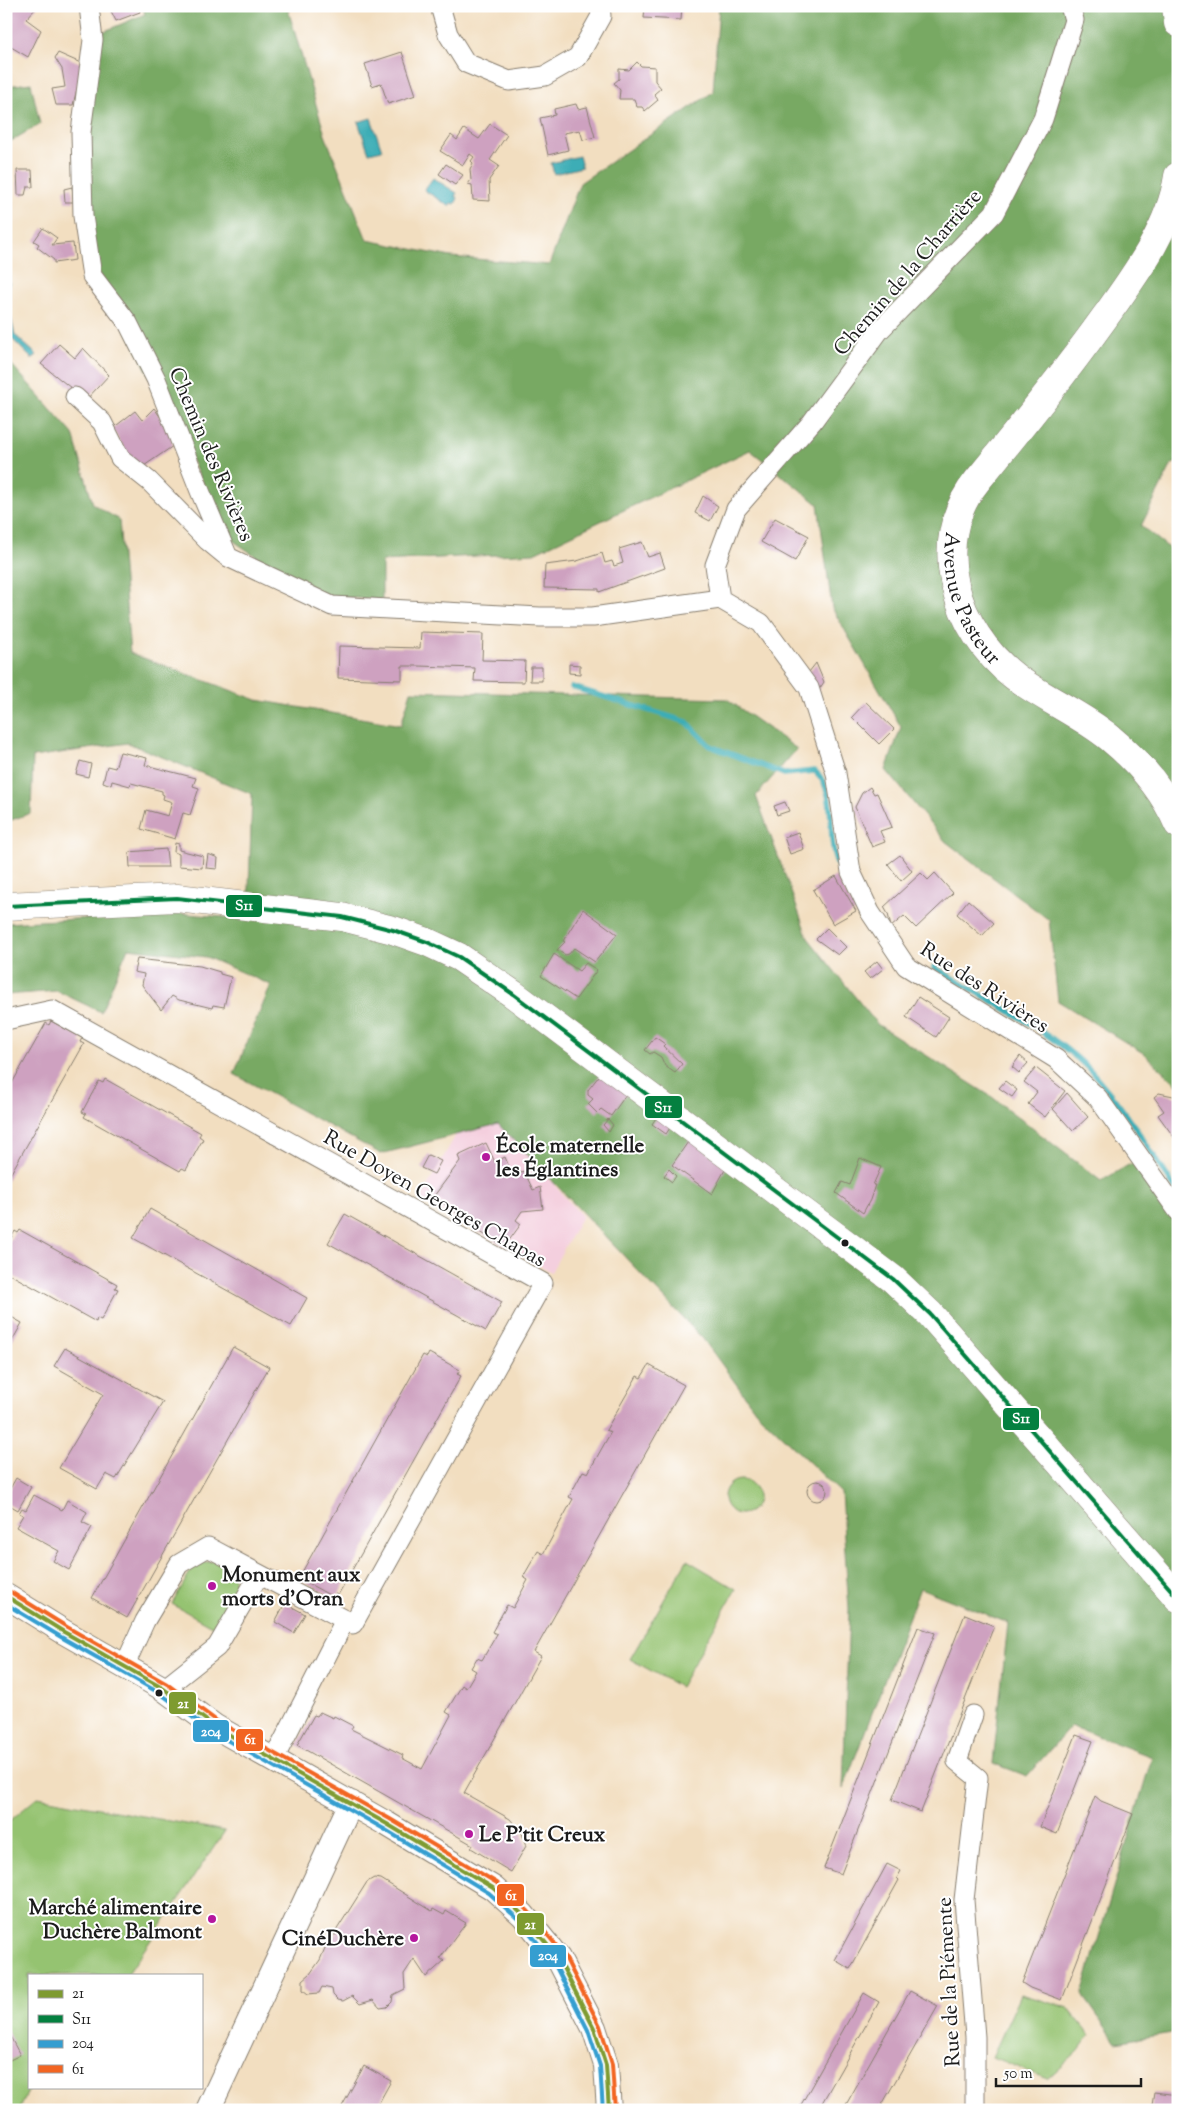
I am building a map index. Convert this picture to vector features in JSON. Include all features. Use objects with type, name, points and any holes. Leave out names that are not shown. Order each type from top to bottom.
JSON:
[{"type":"main road","points":[[1176,6],[1178,23]]},
{"type":"main road","name":"Avenue Pasteur","points":[[1178,176],[1158,237],[1126,288],[1072,363],[972,488],[957,515],[951,543],[952,578],[963,611],[982,644],[1013,675],[1109,737],[1144,768],[1170,805],[1178,824]]},
{"type":"main road","points":[[6,906],[178,898],[342,917],[393,930],[427,942],[459,957],[513,994],[893,1279],[930,1314],[1178,1598]]},
{"type":"street","name":"Chemin des Rivières","points":[[89,6],[93,40],[81,132],[83,216],[92,276],[128,323],[156,379],[228,557],[332,606],[540,617],[593,617],[720,599]]},
{"type":"street","points":[[440,6],[448,34],[466,62],[509,81],[545,76],[578,57],[601,16],[600,6]]},
{"type":"street","name":"Chemin de la Charrière","points":[[720,599],[715,565],[736,509],[812,422],[879,331],[994,213],[1043,119],[1074,20],[1070,6]]},
{"type":"street","points":[[75,397],[102,422],[120,458],[149,481],[208,541],[228,557]]},
{"type":"street","name":"Rue des Rivières","points":[[720,599],[761,623],[809,688],[836,773],[851,872],[870,912],[906,966],[1056,1059],[1098,1098],[1178,1211]]},
{"type":"street","name":"Rue Doyen Georges Chapas","points":[[6,1020],[52,1010],[543,1283],[353,1624],[345,1620]]},
{"type":"street","points":[[124,1667],[145,1621],[179,1564],[208,1547],[345,1620],[274,1759]]},
{"type":"street","points":[[164,1690],[217,1647],[259,1575]]},
{"type":"street","points":[[6,1596],[164,1690],[214,1726],[274,1759],[493,1888],[523,1915],[558,1958],[594,2028],[606,2065],[609,2110]]},
{"type":"street","name":"Rue de la Piémente","points":[[973,1716],[957,1761],[978,1778],[964,1900],[975,2036],[975,2110]]},
{"type":"street","points":[[208,2110],[351,1804]]},
{"type":"shaded area","name":"École maternelle les Églantines","points":[[472,1106],[491,1115],[582,1216],[551,1272],[420,1199]]},
{"type":"green space","points":[[142,6],[287,6],[325,135],[367,240],[451,257],[549,265],[580,183],[713,92],[719,6],[1178,6],[1178,462],[1172,464],[1141,526],[1178,555],[1178,1085],[1143,1053],[1058,1001],[1049,920],[945,841],[886,770],[901,727],[832,608],[818,504],[750,450],[534,553],[382,561],[382,600],[329,596],[276,570],[235,542],[205,487],[98,272],[89,215],[88,138],[100,33],[145,14]]},
{"type":"green space","points":[[31,83],[40,124],[6,144],[6,86]]},
{"type":"green space","points":[[6,353],[12,365],[73,434],[93,504],[119,520],[130,653],[257,700],[401,725],[411,691],[727,699],[797,749],[756,796],[808,938],[877,1024],[992,1097],[1101,1181],[1132,1163],[1178,1225],[1178,2032],[1116,2042],[1082,1994],[1152,1757],[1071,1726],[1027,1776],[993,1763],[1008,1623],[920,1588],[843,1789],[849,1609],[841,1493],[756,1411],[703,1339],[498,1124],[381,1154],[234,1074],[271,985],[206,957],[128,948],[101,1012],[57,991],[6,995],[6,923],[176,913],[248,919],[252,794],[128,743],[33,757],[31,813],[6,822]]},
{"type":"green space","points":[[741,1480],[748,1481],[753,1485],[757,1490],[757,1504],[753,1509],[748,1513],[741,1514],[734,1513],[729,1509],[725,1504],[724,1497],[725,1490],[729,1485],[734,1481]]},
{"type":"green space","points":[[687,1560],[736,1589],[680,1687],[630,1659]]},
{"type":"green space","points":[[215,1561],[230,1569],[235,1586],[234,1600],[217,1629],[172,1604],[193,1567],[199,1563]]},
{"type":"green space","points":[[38,1797],[225,1831],[128,1974],[28,1974],[29,2088],[20,2110],[6,2110],[6,1824]]},
{"type":"green space","points":[[1021,1994],[1068,2008],[1090,2035],[1078,2051],[1047,2079],[992,2057]]},
{"type":"water","points":[[371,118],[382,150],[369,153],[358,122]]},
{"type":"water","points":[[579,156],[582,167],[554,174],[551,163]]},
{"type":"water","points":[[433,178],[457,193],[455,196],[458,198],[455,204],[451,203],[449,206],[424,190]]},
{"type":"water","points":[[6,273],[9,273],[9,309],[15,335],[37,355],[32,359],[11,338],[6,309]]},
{"type":"building","points":[[10,6],[38,6],[26,19],[41,30],[28,57],[6,44],[6,29]]},
{"type":"building","points":[[117,6],[138,6],[140,12],[116,21],[111,11],[117,8]]},
{"type":"building","points":[[645,6],[682,6],[681,20],[644,18]]},
{"type":"building","points":[[402,52],[416,95],[388,104],[381,83],[372,86],[365,64]]},
{"type":"building","points":[[58,53],[83,64],[73,105],[56,105],[52,89],[65,87],[62,69],[55,58]]},
{"type":"building","points":[[637,62],[641,66],[655,67],[655,81],[661,88],[654,94],[658,100],[645,111],[642,107],[637,107],[634,99],[619,99],[620,90],[614,83],[619,79],[619,69],[629,70]]},
{"type":"building","points":[[576,104],[578,109],[587,107],[595,137],[583,140],[580,130],[564,133],[568,150],[548,155],[540,118],[555,115],[554,109]]},
{"type":"building","points":[[490,124],[507,135],[490,160],[499,166],[489,180],[490,201],[473,200],[472,185],[468,184],[471,180],[470,169],[473,163],[471,161],[474,157],[470,154],[463,165],[440,151],[451,135],[457,140],[464,129],[479,139]]},
{"type":"building","points":[[446,164],[463,175],[455,185],[439,174]]},
{"type":"building","points":[[17,170],[32,170],[33,187],[27,187],[25,195],[18,195]]},
{"type":"building","points":[[72,187],[74,202],[65,202],[64,189]]},
{"type":"building","points":[[43,228],[57,238],[52,245],[73,243],[75,260],[54,263],[54,260],[37,247],[39,244],[34,241]]},
{"type":"building","points":[[59,344],[75,358],[83,348],[109,375],[86,400],[41,364]]},
{"type":"building","points":[[154,408],[171,432],[173,446],[141,468],[132,461],[112,429],[135,411],[142,420]]},
{"type":"building","points":[[703,496],[718,506],[710,521],[695,513]]},
{"type":"building","points":[[775,518],[809,536],[795,561],[761,542]]},
{"type":"building","points":[[642,542],[648,557],[660,553],[665,568],[599,592],[599,589],[544,588],[545,565],[577,561],[602,553],[605,563],[612,561],[614,566],[623,563],[619,549]]},
{"type":"building","points":[[421,632],[483,634],[482,660],[525,661],[524,682],[474,681],[475,668],[419,666],[402,666],[402,680],[338,678],[339,646],[420,648]]},
{"type":"building","points":[[816,663],[824,682],[818,691],[809,672]]},
{"type":"building","points":[[569,664],[580,665],[580,674],[569,673]]},
{"type":"building","points":[[531,667],[542,667],[542,681],[530,681]]},
{"type":"building","points":[[866,702],[894,729],[879,744],[852,717]]},
{"type":"building","points":[[120,752],[147,758],[145,765],[196,778],[193,786],[199,788],[190,815],[183,813],[175,839],[141,829],[146,810],[168,816],[172,802],[163,799],[162,791],[131,783],[130,786],[112,781],[111,785],[103,782],[107,766],[115,768]]},
{"type":"building","points":[[80,761],[91,764],[88,777],[76,774]]},
{"type":"building","points":[[870,787],[874,794],[877,793],[892,827],[880,831],[885,842],[872,847],[855,807],[862,793]]},
{"type":"building","points":[[785,802],[789,811],[777,815],[774,806]]},
{"type":"building","points":[[798,832],[804,849],[790,854],[784,837]]},
{"type":"building","points":[[175,843],[179,844],[179,850],[203,856],[202,868],[179,866],[179,854],[174,852]]},
{"type":"building","points":[[166,849],[168,867],[130,867],[129,852]]},
{"type":"building","points":[[208,854],[218,858],[217,869],[206,868]]},
{"type":"building","points":[[900,855],[912,871],[901,881],[888,864]]},
{"type":"building","points":[[921,873],[928,880],[935,873],[953,893],[916,928],[904,916],[891,927],[884,907]]},
{"type":"building","points":[[836,876],[856,911],[833,924],[813,890]]},
{"type":"building","points":[[968,900],[994,923],[982,936],[957,914]]},
{"type":"building","points":[[583,909],[617,934],[595,962],[574,948],[569,954],[565,955],[557,950],[565,942],[563,941]]},
{"type":"building","points":[[827,928],[846,947],[838,955],[816,939]]},
{"type":"building","points":[[554,954],[579,971],[586,963],[597,970],[576,999],[541,976]]},
{"type":"building","points":[[137,959],[200,966],[231,977],[224,1007],[213,1005],[212,1008],[179,1000],[172,996],[161,1010],[142,985],[144,974],[134,972]]},
{"type":"building","points":[[877,961],[883,969],[870,979],[864,972]]},
{"type":"building","points":[[918,997],[949,1017],[936,1037],[906,1017]]},
{"type":"building","points":[[51,1021],[82,1038],[80,1042],[84,1044],[6,1182],[6,1094],[46,1023],[49,1025]]},
{"type":"building","points":[[655,1037],[665,1044],[663,1046],[682,1064],[675,1073],[665,1066],[661,1057],[653,1052],[650,1054],[645,1050]]},
{"type":"building","points":[[1020,1056],[1028,1063],[1019,1073],[1012,1067]]},
{"type":"building","points":[[1036,1068],[1065,1091],[1045,1117],[1028,1104],[1037,1092],[1024,1082]]},
{"type":"building","points":[[602,1072],[628,1092],[611,1116],[601,1109],[597,1113],[588,1104],[593,1099],[588,1095],[588,1090]]},
{"type":"building","points":[[105,1079],[201,1133],[199,1136],[203,1139],[186,1170],[182,1168],[180,1171],[84,1117],[86,1114],[82,1112],[99,1081],[103,1083]]},
{"type":"building","points":[[1005,1081],[1017,1090],[1012,1097],[999,1088]]},
{"type":"building","points":[[1067,1093],[1088,1117],[1073,1131],[1053,1109]]},
{"type":"building","points":[[1159,1093],[1178,1097],[1178,1139],[1176,1140],[1158,1115],[1164,1111],[1154,1097]]},
{"type":"building","points":[[658,1115],[672,1125],[666,1134],[652,1124]]},
{"type":"building","points":[[608,1119],[613,1125],[609,1132],[603,1125]]},
{"type":"building","points":[[690,1139],[727,1166],[712,1194],[672,1165]]},
{"type":"building","points":[[486,1143],[495,1162],[505,1157],[513,1176],[524,1171],[533,1190],[540,1187],[543,1209],[522,1211],[516,1220],[521,1224],[505,1246],[478,1231],[470,1225],[471,1223],[434,1196],[460,1161],[458,1156]]},
{"type":"building","points":[[428,1155],[441,1161],[434,1174],[421,1168]]},
{"type":"building","points":[[860,1158],[881,1167],[873,1185],[875,1185],[870,1200],[863,1213],[836,1193],[842,1182],[850,1185]]},
{"type":"building","points":[[669,1169],[676,1176],[672,1182],[664,1176]]},
{"type":"building","points":[[150,1209],[307,1298],[291,1326],[133,1238]]},
{"type":"building","points":[[345,1214],[502,1302],[486,1331],[328,1243]]},
{"type":"building","points":[[20,1230],[117,1284],[115,1288],[118,1289],[101,1320],[97,1318],[96,1322],[6,1272],[6,1247],[15,1231],[18,1233]]},
{"type":"building","points":[[6,1314],[22,1323],[6,1352]]},
{"type":"building","points":[[233,1347],[269,1367],[127,1618],[92,1598]]},
{"type":"building","points":[[65,1348],[163,1402],[116,1479],[106,1474],[97,1489],[59,1468],[103,1394],[54,1366]]},
{"type":"building","points":[[429,1353],[460,1370],[457,1374],[461,1376],[338,1595],[335,1594],[333,1597],[302,1580],[304,1576],[301,1574],[423,1355],[427,1357]]},
{"type":"building","points":[[649,1365],[684,1385],[534,1652],[541,1656],[464,1793],[510,1819],[522,1833],[526,1846],[511,1872],[471,1848],[473,1845],[297,1745],[314,1715],[317,1716],[320,1712],[333,1718],[334,1716],[353,1726],[351,1729],[403,1755],[402,1758],[422,1769],[451,1715],[446,1712],[462,1685],[466,1688],[476,1671],[471,1668],[477,1658],[482,1660],[497,1634],[492,1632],[507,1605],[513,1608],[528,1580],[523,1577],[538,1551],[543,1554],[573,1499],[569,1497],[583,1471],[588,1473],[611,1432],[606,1430],[637,1376],[641,1378]]},
{"type":"building","points":[[16,1478],[31,1487],[18,1510],[6,1503],[6,1496]]},
{"type":"building","points":[[817,1481],[824,1484],[827,1491],[824,1498],[817,1501],[810,1498],[807,1491],[810,1484]]},
{"type":"building","points":[[34,1495],[62,1510],[67,1500],[87,1512],[82,1522],[92,1527],[69,1570],[53,1561],[59,1551],[16,1527],[23,1515],[19,1513],[22,1508],[26,1510]]},
{"type":"building","points":[[285,1603],[305,1614],[294,1633],[275,1622]]},
{"type":"building","points":[[965,1614],[994,1626],[921,1812],[892,1800]]},
{"type":"building","points":[[918,1627],[935,1633],[841,1874],[824,1868]]},
{"type":"building","points":[[1076,1735],[1093,1741],[1057,1834],[1040,1827]]},
{"type":"building","points":[[1095,1796],[1101,1801],[1133,1814],[1062,2000],[1022,1983]]},
{"type":"building","points":[[887,1864],[901,1871],[897,1878],[899,1880],[850,1969],[835,1960]]},
{"type":"building","points":[[374,1878],[381,1879],[432,1911],[433,1909],[444,1915],[446,1911],[466,1923],[440,1958],[444,1961],[426,1977],[414,1959],[404,1974],[405,1989],[393,1995],[392,2002],[387,2007],[380,2008],[373,2000],[360,2004],[352,1996],[343,2001],[338,2000],[333,1995],[332,1989],[322,1987],[319,1993],[308,1994],[303,1990],[303,1980],[320,1960],[325,1948],[334,1934],[336,1935],[336,1931],[367,1882]]},
{"type":"building","points":[[910,1991],[938,2006],[879,2110],[843,2110]]},
{"type":"building","points":[[864,1993],[879,2002],[818,2110],[798,2110]]},
{"type":"building","points":[[6,2029],[20,2055],[6,2062]]},
{"type":"building","points":[[364,2066],[391,2081],[375,2110],[340,2110]]},
{"type":"building","points":[[1154,2092],[1178,2095],[1178,2110],[1151,2110]]},
{"type":"waterway","points":[[572,687],[687,722],[710,746],[784,774],[815,771],[823,781],[828,793],[833,848],[841,872]]},
{"type":"waterway","points":[[934,967],[1037,1029],[1076,1057],[1092,1072],[1127,1115],[1178,1193]]},
{"type":"transit line","name":"S11","points":[[6,906],[177,898],[342,917],[393,930],[427,942],[459,957],[513,994],[893,1279],[930,1314],[1178,1598]]},
{"type":"transit line","name":"61","points":[[9,1591],[67,1627],[167,1684],[217,1721],[390,1819],[497,1883],[528,1911],[564,1955],[600,2026],[612,2064],[615,2110]]},
{"type":"transit line","name":"21","points":[[6,1596],[64,1632],[164,1689],[214,1726],[387,1824],[493,1888],[523,1915],[558,1958],[594,2028],[606,2065],[609,2110]]},
{"type":"transit line","name":"204","points":[[6,1604],[161,1694],[211,1731],[384,1829],[489,1893],[518,1919],[553,1961],[588,2030],[600,2066],[603,2110]]},
{"type":"place","name":"École maternelle les Églantines","points":[[486,1157]]},
{"type":"place","name":"Monument aux morts d'Oran","points":[[212,1586]]},
{"type":"place","name":"Le P'tit Creux","points":[[469,1834]]},
{"type":"place","name":"Marché alimentaire Duchère Balmont","points":[[212,1919]]},
{"type":"place","name":"CinéDuchère","points":[[414,1938]]}]
